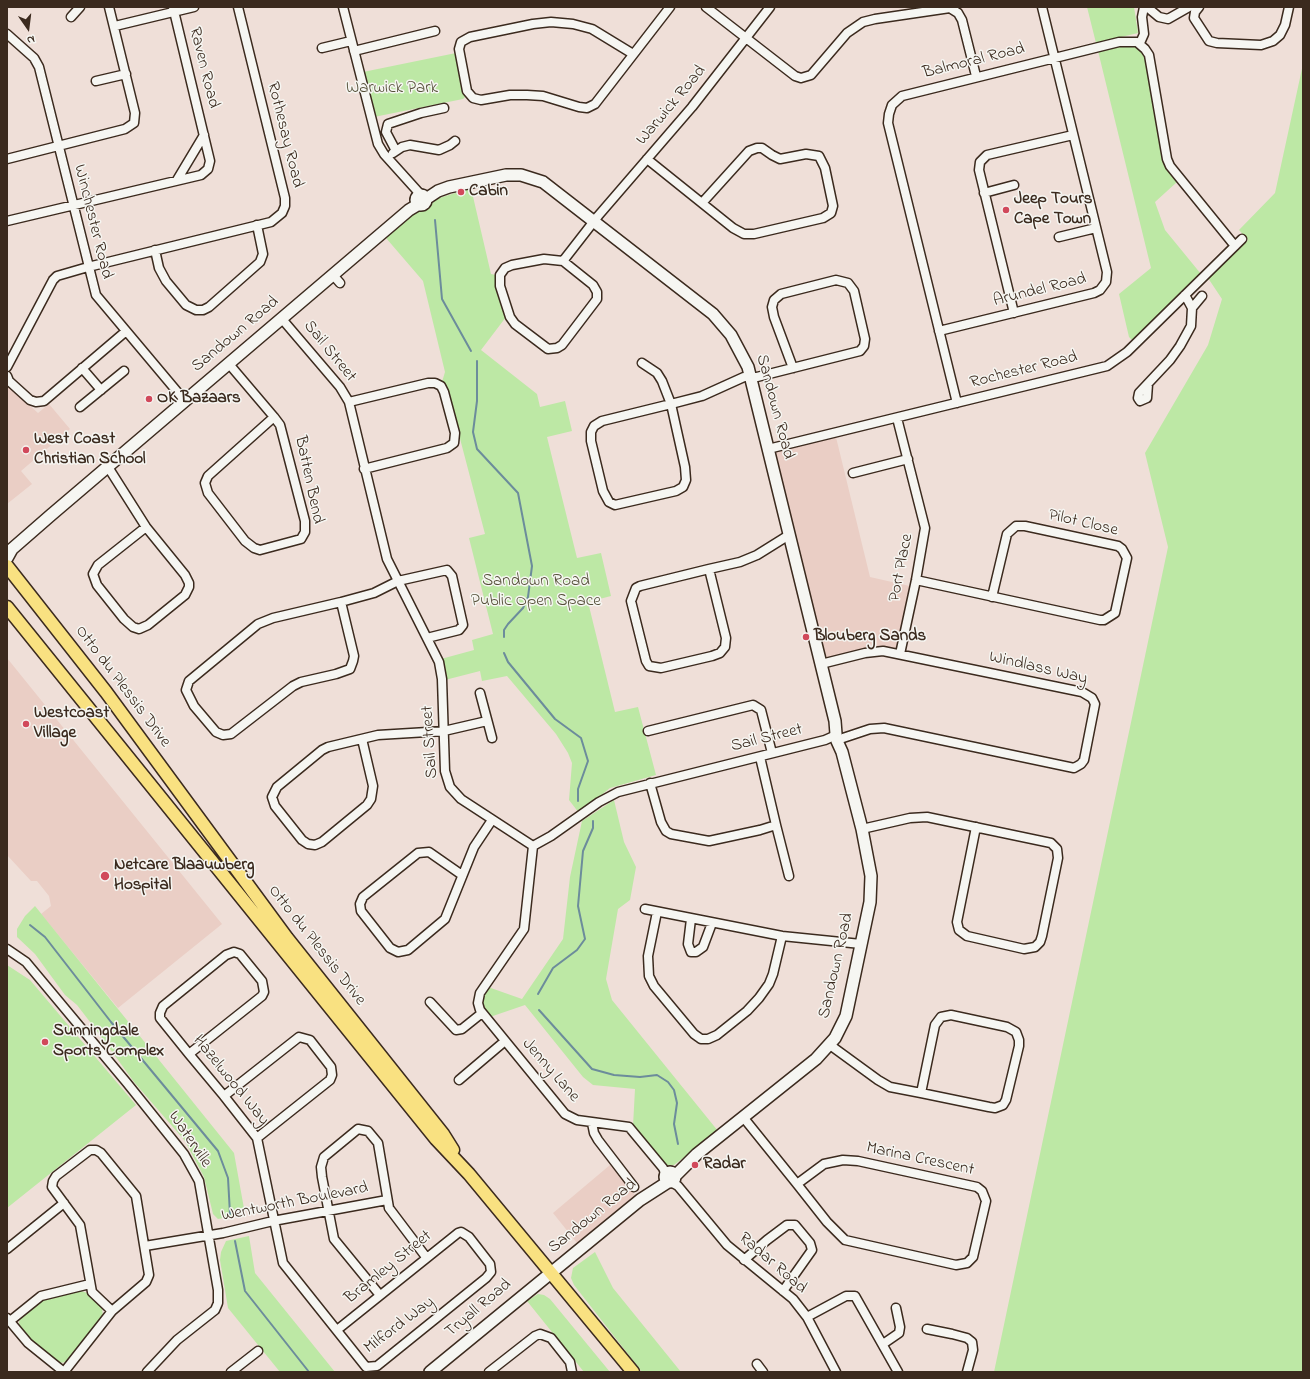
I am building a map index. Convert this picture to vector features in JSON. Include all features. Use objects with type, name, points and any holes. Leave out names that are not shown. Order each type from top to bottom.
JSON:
[{"type":"main road","name":"Otto du Plessis Drive","points":[[7,566],[111,698],[287,938],[443,1134],[469,1174]]},
{"type":"main road","name":"Otto du Plessis Drive","points":[[7,607],[436,1139],[469,1174],[619,1357]]},
{"type":"main road","points":[[619,1357],[629,1372]]},
{"type":"main road","points":[[619,1357],[633,1372]]},
{"type":"street","points":[[71,17],[80,7]]},
{"type":"street","points":[[7,158],[132,126],[136,117],[115,26],[109,7]]},
{"type":"street","points":[[115,26],[173,9],[194,7]]},
{"type":"street","name":"Rothesay Road","points":[[7,367],[53,280],[62,274],[275,220],[283,210],[285,202],[238,7]]},
{"type":"street","points":[[343,7],[374,136],[380,148],[421,197]]},
{"type":"street","points":[[633,54],[592,29],[573,24],[551,22],[470,36],[462,42],[459,49],[467,91],[473,98],[481,100],[510,94],[543,96],[584,108],[595,104],[670,7]]},
{"type":"street","points":[[706,7],[795,76],[805,78],[811,75],[847,33],[863,22],[950,8],[955,10],[962,20],[976,76]]},
{"type":"street","name":"Warwick Road","points":[[563,261],[692,107],[770,7]]},
{"type":"street","name":"Arundel Road","points":[[939,331],[1094,293],[1103,288],[1107,275],[1042,7]]},
{"type":"street","points":[[1186,8],[1173,18],[1165,19],[1146,7],[1142,17],[1144,34],[1140,43],[1149,55],[1167,159],[1170,166],[1235,246]]},
{"type":"street","points":[[1199,7],[1195,12],[1195,21],[1208,39],[1212,42],[1261,45],[1273,41],[1280,35],[1286,25],[1289,7]]},
{"type":"street","name":"Raven Road","points":[[7,221],[73,204],[201,175],[208,169],[210,161],[173,9]]},
{"type":"street","points":[[354,51],[435,31]]},
{"type":"street","name":"Winchester Road","points":[[7,34],[38,64],[97,298],[185,401]]},
{"type":"street","name":"Balmoral Road","points":[[957,403],[888,123],[888,114],[894,102],[906,94],[976,76],[1127,40],[1140,43]]},
{"type":"street","points":[[322,48],[352,41]]},
{"type":"street","points":[[96,81],[126,74]]},
{"type":"street","points":[[396,151],[386,132],[388,124],[421,113],[444,108]]},
{"type":"street","points":[[1014,313],[979,168],[984,157],[1073,134]]},
{"type":"street","name":"Raven Road","points":[[177,180],[204,135]]},
{"type":"street","points":[[388,158],[396,151],[410,145],[439,150],[450,145],[454,141]]},
{"type":"street","points":[[647,159],[739,233],[749,235],[826,217],[833,206],[826,168],[819,156],[806,154],[780,159],[772,156],[762,148],[749,151],[702,203]]},
{"type":"street","name":"Sandown Road","points":[[9,553],[282,318],[336,279],[421,197],[459,185],[506,175],[521,175],[536,179],[550,186],[719,321],[731,335],[741,350],[750,377],[870,866],[871,887],[861,944],[846,1016],[830,1045],[816,1059],[550,1273]]},
{"type":"street","points":[[984,192],[1014,186]]},
{"type":"street","points":[[155,250],[159,268],[166,281],[186,305],[196,310],[203,310],[209,307],[260,262],[263,254],[257,225]]},
{"type":"street","points":[[1059,237],[1096,228]]},
{"type":"street","name":"Rochester Road","points":[[768,449],[1107,366],[1123,356],[1242,239]]},
{"type":"street","points":[[544,259],[563,261],[592,285],[597,292],[597,299],[562,345],[557,348],[548,349],[515,324],[510,317],[500,286],[500,275],[505,268],[512,265],[544,259]]},
{"type":"street","points":[[642,363],[660,377],[671,404],[685,467],[686,480],[683,487],[676,491],[620,505],[609,502],[603,491],[593,448],[592,429],[602,421],[671,404],[702,396],[744,377],[757,377],[793,368],[856,352],[862,349],[864,339],[854,291],[848,283],[836,280],[781,294],[774,300],[772,308],[774,317],[793,368]]},
{"type":"street","points":[[1148,384],[1170,360],[1187,335],[1191,326],[1192,308],[1185,295]]},
{"type":"street","points":[[1192,308],[1202,296]]},
{"type":"street","name":"Sail Street","points":[[282,318],[340,387],[349,402],[385,555],[441,669],[445,771],[450,787],[461,799],[533,846],[551,836],[613,794],[650,783],[839,737]]},
{"type":"street","points":[[7,376],[9,381],[30,400],[39,402],[46,400],[125,332]]},
{"type":"street","name":"Batten Bend","points":[[228,364],[274,417],[283,431],[305,528],[303,536],[297,541],[260,550],[254,548],[245,541],[208,493],[205,483],[208,476],[274,417]]},
{"type":"street","points":[[82,368],[101,390]]},
{"type":"street","points":[[80,407],[124,371]]},
{"type":"street","points":[[349,402],[428,383],[435,383],[441,386],[444,392],[455,433],[454,442],[447,448],[364,469]]},
{"type":"street","name":"Port Place","points":[[897,418],[925,528],[916,580],[900,654]]},
{"type":"street","points":[[853,473],[908,459]]},
{"type":"street","points":[[108,467],[146,527],[185,575],[189,587],[179,600],[148,625],[139,629],[133,627],[124,619],[97,585],[93,576],[98,565],[146,527]]},
{"type":"street","name":"Pilot Close","points":[[916,580],[992,597],[1104,620],[1115,613],[1127,558],[1122,549],[1118,546],[1025,526],[1016,526],[1007,534],[992,597]]},
{"type":"street","points":[[709,569],[726,638],[725,647],[720,653],[712,656],[661,668],[649,666],[646,661],[631,601],[634,591],[640,586],[709,569],[740,562],[757,555],[789,535]]},
{"type":"street","points":[[341,602],[354,656],[354,662],[350,668],[336,674],[301,682],[293,686],[231,734],[223,735],[216,732],[194,706],[186,690],[190,680],[258,624],[272,618],[374,593],[398,581],[444,570],[452,574],[463,625],[459,630],[427,638]]},
{"type":"street","name":"Windlass Way","points":[[821,664],[873,652],[900,654],[1088,694],[1092,698],[1096,709],[1084,760],[1078,766],[1071,768],[884,728],[870,729],[839,737]]},
{"type":"street","points":[[480,693],[492,738]]},
{"type":"street","points":[[648,731],[753,705],[761,710],[772,754]]},
{"type":"street","points":[[362,739],[373,786],[371,799],[367,805],[322,842],[315,845],[308,844],[302,840],[275,806],[272,800],[273,791],[325,748],[362,739],[395,732],[444,731],[487,721]]},
{"type":"street","points":[[760,757],[789,876]]},
{"type":"street","points":[[650,783],[661,822],[666,831],[671,834],[704,840],[716,840],[776,825]]},
{"type":"street","points":[[862,829],[920,816],[976,827],[1051,843],[1056,848],[1058,858],[1042,936],[1040,942],[1035,947],[1029,949],[1016,947],[967,936],[959,930],[957,922],[976,827]]},
{"type":"street","points":[[462,875],[429,852],[418,853],[363,897],[360,904],[361,911],[390,948],[398,952],[405,952],[445,919],[474,847],[492,820]]},
{"type":"street","points":[[430,1002],[454,1029],[457,1030],[462,1029],[482,1013],[478,1003],[480,993],[524,929],[533,846]]},
{"type":"street","points":[[645,909],[712,924],[782,936],[861,944]]},
{"type":"street","points":[[658,912],[648,956],[649,976],[654,986],[694,1034],[701,1039],[708,1040],[716,1035],[747,1011],[759,998],[769,984],[773,974],[782,936]]},
{"type":"street","points":[[691,919],[688,944],[691,952],[696,952],[703,947],[712,924]]},
{"type":"street","name":"Waterville","points":[[7,949],[26,962],[184,1154],[199,1181],[219,1300],[217,1306],[177,1340],[147,1372]]},
{"type":"street","name":"Hazelwood Way","points":[[189,1054],[262,996],[264,989],[262,981],[240,954],[230,953],[163,1006],[160,1013],[161,1020],[257,1138],[273,1221]]},
{"type":"street","name":"Jenny Lane","points":[[482,1013],[562,1111],[573,1119],[592,1123],[629,1127],[670,1177]]},
{"type":"street","points":[[830,1045],[884,1084],[921,1093],[993,1108],[1003,1105],[1006,1100],[1019,1046],[1016,1032],[1008,1027],[950,1015],[941,1017],[935,1025],[921,1093]]},
{"type":"street","points":[[224,1096],[299,1037],[310,1040],[331,1067],[332,1075],[330,1080],[257,1138]]},
{"type":"street","points":[[459,1080],[505,1041]]},
{"type":"street","name":"Marina Crescent","points":[[743,1117],[796,1184],[827,1222],[845,1240],[956,1264],[964,1264],[972,1260],[985,1206],[984,1193],[977,1187],[858,1161],[842,1160],[824,1164],[796,1184]]},
{"type":"street","points":[[592,1123],[598,1140],[634,1187]]},
{"type":"street","points":[[379,1294],[334,1238],[322,1177],[322,1162],[329,1152],[360,1129],[368,1131],[378,1143],[387,1200],[392,1213],[426,1256]]},
{"type":"street","points":[[90,1284],[41,1296],[8,1320],[28,1343],[64,1372],[112,1311],[146,1282],[149,1278],[150,1272],[136,1196],[98,1151],[87,1151],[54,1178],[52,1183],[53,1190],[80,1225],[92,1292],[112,1311]]},
{"type":"street","name":"Radar Road","points":[[670,1177],[727,1245],[744,1260],[784,1290],[793,1299],[806,1317],[836,1372]]},
{"type":"street","name":"Wentworth Boulevard","points":[[145,1246],[387,1200]]},
{"type":"street","points":[[7,1249],[64,1203]]},
{"type":"street","name":"Milford Way","points":[[273,1221],[283,1263],[366,1367],[377,1366],[489,1275],[491,1269],[490,1264],[469,1236],[461,1232]]},
{"type":"street","points":[[744,1260],[767,1240],[788,1225],[795,1225],[810,1244],[811,1252],[784,1290]]},
{"type":"street","name":"Bramley Street","points":[[336,1330],[426,1256],[453,1235],[461,1232]]},
{"type":"street","name":"Tryall Road","points":[[430,1372],[550,1273]]},
{"type":"street","points":[[806,1317],[839,1298],[853,1295],[857,1297],[898,1372]]},
{"type":"street","points":[[883,1344],[899,1333],[900,1327],[896,1308]]},
{"type":"street","points":[[927,1329],[967,1338],[972,1342],[973,1350],[967,1372]]},
{"type":"street","points":[[490,1372],[534,1336],[540,1334],[551,1338],[570,1362],[572,1372]]},
{"type":"street","points":[[234,1371],[258,1351]]},
{"type":"street","points":[[757,1364],[763,1372]]},
{"type":"shaded area","name":"West Coast Christian School","points":[[7,385],[38,413],[49,404],[70,429],[21,471],[32,484],[7,504]]},
{"type":"shaded area","points":[[835,433],[870,577],[914,587],[899,653],[883,651],[820,663],[768,449]]},
{"type":"shaded area","name":"Netcare Blaauwberg Hospital","points":[[7,658],[222,924],[118,1008],[41,914],[51,906],[49,896],[37,881],[31,881],[7,855]]},
{"type":"shaded area","points":[[610,1165],[635,1195],[577,1243],[553,1213]]},
{"type":"green space","points":[[1087,7],[1134,7],[1138,33],[1096,43]]},
{"type":"green space","points":[[1127,44],[1139,47],[1146,57],[1166,165],[1177,182],[1155,202],[1165,230],[1201,274],[1133,341],[1129,337],[1119,294],[1151,268],[1098,51]]},
{"type":"green space","name":"Warwick Park","points":[[456,53],[465,97],[463,99],[374,117],[363,72]]},
{"type":"green space","points":[[1303,64],[1303,1372],[994,1372],[1168,547],[1145,453],[1208,345],[1222,299],[1208,278],[1248,240],[1239,230],[1275,193]]},
{"type":"green space","name":"Sandown Road Public Open Space","points":[[471,188],[491,274],[496,275],[497,288],[506,317],[481,350],[537,394],[540,407],[565,401],[572,431],[547,437],[577,558],[601,553],[611,596],[588,602],[615,712],[638,707],[656,775],[610,788],[579,813],[569,800],[572,763],[568,753],[556,734],[507,676],[482,681],[480,671],[445,680],[441,659],[474,650],[472,640],[493,634],[469,538],[485,534],[447,389],[442,382],[445,372],[423,281],[386,238],[416,212],[429,207],[436,199]]},
{"type":"green space","points":[[614,800],[624,842],[636,867],[630,900],[618,909],[606,979],[612,1000],[718,1131],[674,1165],[664,1165],[633,1126],[635,1089],[593,1085],[583,1077],[525,1005],[490,1017],[482,1005],[482,997],[488,987],[522,999],[563,939],[570,877],[582,821]]},
{"type":"green space","points":[[35,906],[234,1153],[245,1214],[218,1219],[213,1214],[204,1177],[185,1141],[134,1082],[77,1005],[65,995],[35,954],[17,937],[17,929],[25,916]]},
{"type":"green space","name":"Sunningdale Sports Complex","points":[[7,965],[30,980],[136,1105],[7,1208]]},
{"type":"green space","points":[[249,1236],[255,1273],[335,1372],[280,1372],[228,1308],[220,1260],[221,1252],[226,1241]]},
{"type":"green space","points":[[595,1252],[613,1288],[681,1372],[642,1372],[574,1285],[571,1278],[573,1268]]},
{"type":"green space","points":[[81,1291],[88,1293],[102,1308],[103,1317],[67,1362],[59,1363],[27,1338],[19,1327],[19,1322],[21,1317],[45,1297]]},
{"type":"green space","points":[[538,1294],[544,1295],[550,1299],[610,1372],[584,1372],[527,1301]]},
{"type":"waterway","points":[[435,220],[442,299],[471,351]]},
{"type":"waterway","points":[[477,361],[477,401],[473,432],[477,449],[518,493],[532,566],[528,597],[523,608],[504,630],[504,637]]},
{"type":"waterway","points":[[504,653],[508,662],[555,719],[581,738],[588,761],[578,789],[578,801]]},
{"type":"waterway","points":[[538,994],[553,968],[577,950],[585,939],[578,906],[583,851],[593,828],[593,821]]},
{"type":"waterway","points":[[30,925],[45,937],[111,1022],[218,1151],[228,1178],[230,1214]]},
{"type":"waterway","points":[[539,1010],[592,1069],[614,1075],[640,1077],[657,1075],[668,1082],[674,1090],[677,1103],[674,1124],[678,1144]]},
{"type":"waterway","points":[[235,1241],[245,1291],[309,1372]]},
{"type":"place","name":"Cabin","points":[[461,192]]},
{"type":"place","name":"Jeep Tours Cape Town","points":[[1006,210]]},
{"type":"place","name":"OK Bazaars","points":[[149,399]]},
{"type":"place","name":"West Coast Christian School","points":[[26,450]]},
{"type":"place","name":"Blouberg Sands","points":[[806,637]]},
{"type":"place","name":"Westcoast Village","points":[[26,724]]},
{"type":"place","name":"Netcare Blaauwberg Hospital","points":[[105,876]]},
{"type":"place","name":"Sunningdale Sports Complex","points":[[45,1042]]},
{"type":"place","name":"Radar","points":[[695,1165]]}]
